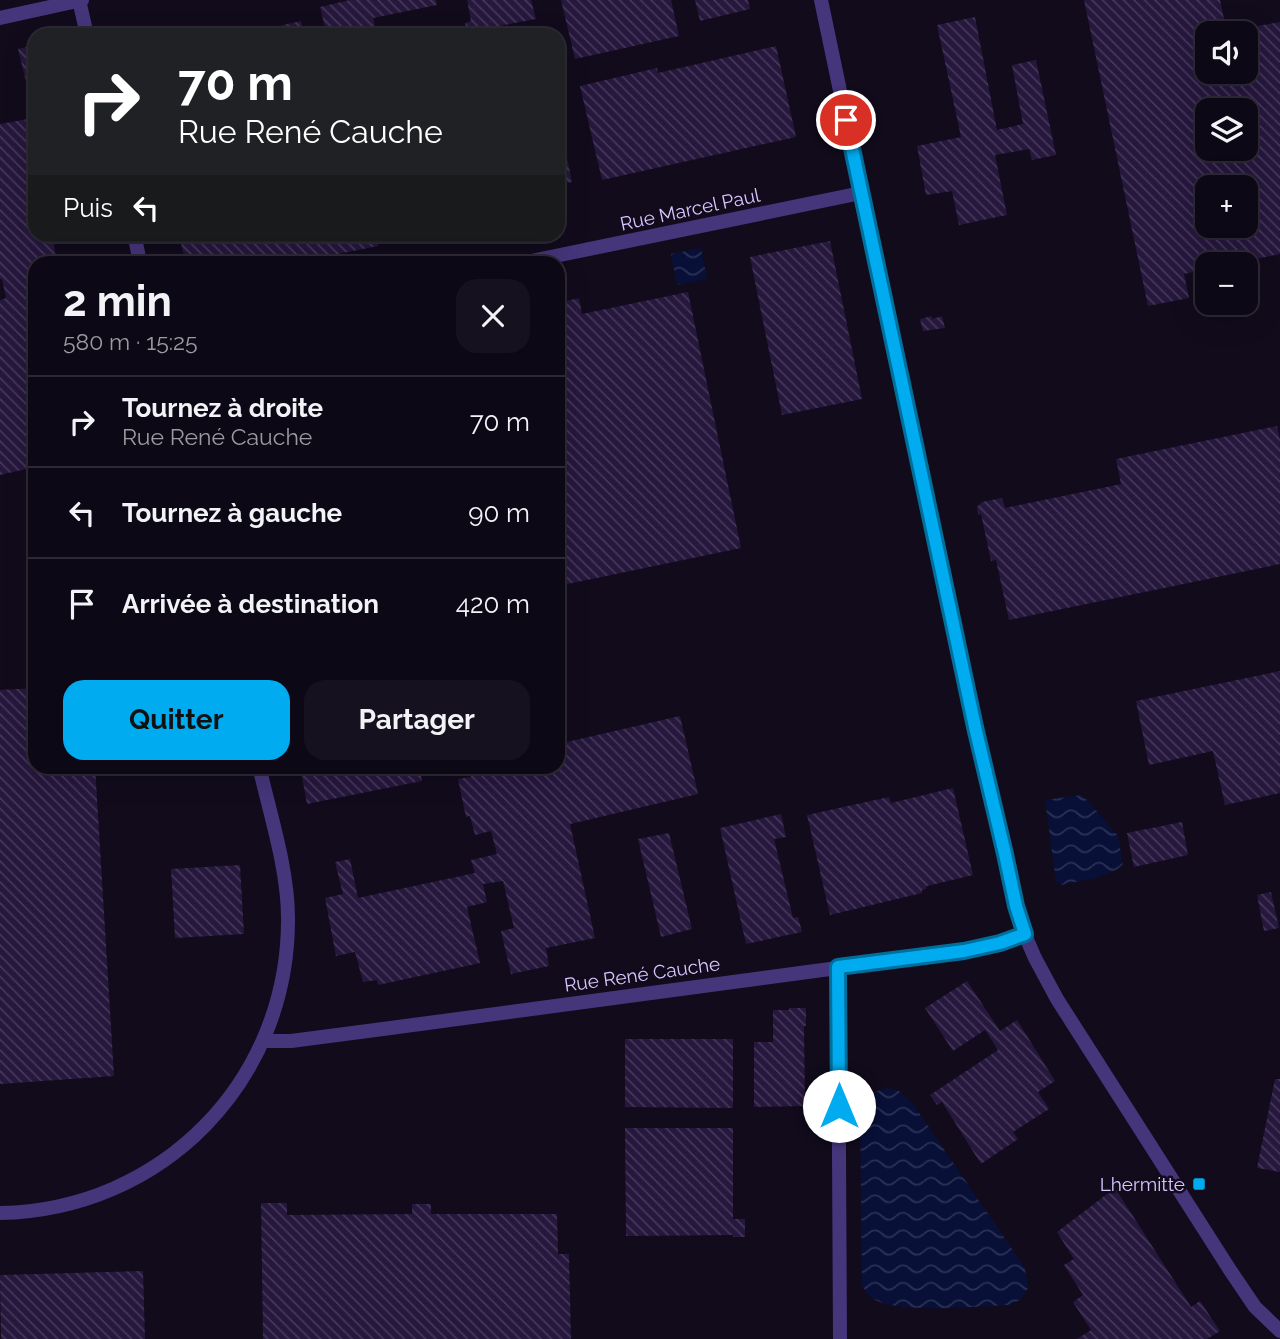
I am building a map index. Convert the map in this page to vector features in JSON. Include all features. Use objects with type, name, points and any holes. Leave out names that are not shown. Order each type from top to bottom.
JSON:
[{"type":"street","points":[[0,18],[80,0],[86,28]]},
{"type":"street","points":[[821,0],[974,723],[1016,906],[1025,934],[1034,958],[1058,999],[1235,1277],[1255,1307],[1279,1331],[1265,1339]]},
{"type":"street","name":"Rue Marcel Paul","points":[[555,256],[861,193]]},
{"type":"street","points":[[0,1213],[35,1211],[80,1202],[115,1188],[156,1166],[196,1133],[231,1096],[248,1070],[264,1041],[278,1001],[288,944],[286,892],[281,859],[261,774]]},
{"type":"street","name":"Rue René Cauche","points":[[264,1041],[282,1042],[370,1031],[964,951],[1025,934]]},
{"type":"street","points":[[838,967],[840,1339]]},
{"type":"water","points":[[701,248],[707,279],[677,285],[671,254]]},
{"type":"water","points":[[1081,795],[1118,836],[1123,864],[1103,875],[1062,885],[1056,881],[1045,800]]},
{"type":"water","points":[[886,1088],[899,1091],[913,1104],[1025,1268],[1028,1288],[1020,1300],[1009,1305],[918,1308],[884,1303],[866,1292],[862,1285],[860,1108],[872,1093]]},
{"type":"building","points":[[350,0],[436,0],[437,5],[373,18],[375,28],[325,28],[320,7]]},
{"type":"building","points":[[467,0],[531,0],[536,19],[488,28],[466,28],[465,23],[471,21]]},
{"type":"building","points":[[561,0],[671,0],[679,36],[575,59]]},
{"type":"building","points":[[695,0],[748,0],[750,9],[700,21]]},
{"type":"building","points":[[1084,0],[1220,0],[1224,21],[1195,21],[1195,84],[1258,84],[1258,26],[1280,22],[1280,254],[1258,258],[1258,252],[1195,252],[1195,272],[1184,274],[1189,298],[1148,306]]},
{"type":"building","points":[[975,17],[997,130],[1023,124],[1012,65],[1036,60],[1056,155],[1032,160],[1029,149],[995,155],[1007,215],[959,225],[952,191],[926,195],[917,146],[961,137],[937,25]]},
{"type":"building","points":[[301,21],[302,28],[270,28]]},
{"type":"building","points":[[776,46],[796,137],[602,180],[580,86],[657,68],[658,73]]},
{"type":"building","points":[[28,47],[28,90],[18,49]]},
{"type":"building","points":[[28,119],[28,242],[53,242],[56,256],[28,256],[28,469],[0,475],[0,300],[6,298],[0,279],[0,124]]},
{"type":"building","points":[[565,149],[572,182],[565,184]]},
{"type":"building","points":[[830,241],[862,399],[782,415],[750,257]]},
{"type":"building","points":[[181,242],[377,242],[378,246],[328,256],[184,256]]},
{"type":"building","points":[[688,292],[741,548],[565,585],[565,301],[579,298],[582,314]]},
{"type":"building","points":[[932,316],[932,319],[942,316],[945,328],[923,331],[920,319]]},
{"type":"building","points":[[1277,426],[1280,440],[1280,564],[1009,620],[996,560],[991,561],[981,514],[978,515],[977,507],[982,502],[1002,498],[1005,508],[1121,484],[1116,459]]},
{"type":"building","points":[[1280,671],[1280,793],[1225,805],[1213,751],[1149,765],[1136,701]]},
{"type":"building","points":[[28,688],[28,774],[95,774],[114,1076],[0,1084],[0,690]]},
{"type":"building","points":[[680,716],[698,794],[570,824],[595,938],[546,948],[549,966],[511,974],[501,931],[514,928],[503,881],[483,884],[487,902],[467,907],[480,963],[378,985],[377,980],[363,982],[355,952],[336,956],[325,898],[343,894],[335,862],[350,859],[358,898],[475,873],[471,860],[497,854],[491,831],[475,835],[470,816],[466,817],[458,779],[471,777],[470,774],[565,774],[565,742]]},
{"type":"building","points":[[301,774],[421,774],[422,781],[307,804]]},
{"type":"building","points":[[953,788],[973,875],[927,886],[922,893],[830,915],[807,815],[889,797],[891,803]]},
{"type":"building","points":[[781,814],[786,837],[774,839],[793,918],[798,917],[802,932],[746,944],[720,828]]},
{"type":"building","points":[[1182,822],[1188,855],[1134,867],[1127,833]]},
{"type":"building","points":[[669,833],[692,929],[661,937],[638,839]]},
{"type":"building","points":[[240,865],[244,934],[175,938],[171,869]]},
{"type":"building","points":[[1271,892],[1279,928],[1264,931],[1257,895]]},
{"type":"building","points":[[967,981],[1000,1031],[1017,1020],[1055,1081],[1038,1092],[1049,1109],[1013,1132],[1018,1139],[981,1164],[942,1102],[937,1105],[930,1095],[998,1050],[985,1030],[953,1051],[925,1008]]},
{"type":"building","points":[[806,1008],[805,1106],[754,1107],[754,1042],[773,1042],[773,1010]]},
{"type":"building","points":[[625,1039],[733,1039],[733,1108],[625,1107]]},
{"type":"building","points":[[1275,1079],[1280,1079],[1280,1172],[1257,1168]]},
{"type":"building","points":[[625,1128],[733,1128],[733,1219],[745,1219],[745,1237],[626,1236]]},
{"type":"building","points":[[1115,1188],[1191,1307],[1200,1301],[1220,1331],[1207,1339],[1077,1339],[1091,1330],[1073,1302],[1083,1295],[1064,1265],[1074,1259],[1057,1232]]},
{"type":"building","points":[[261,1203],[287,1203],[287,1215],[412,1214],[412,1204],[431,1204],[431,1214],[557,1214],[558,1254],[569,1254],[571,1339],[263,1339]]},
{"type":"building","points":[[143,1271],[145,1339],[1,1339],[0,1275]]},
{"type":"place","name":"Lhermitte","points":[[1199,1184]]},
{"type":"route","points":[[839,1106],[838,967],[964,951],[1025,934],[1016,906],[975,727],[846,120]]}]
